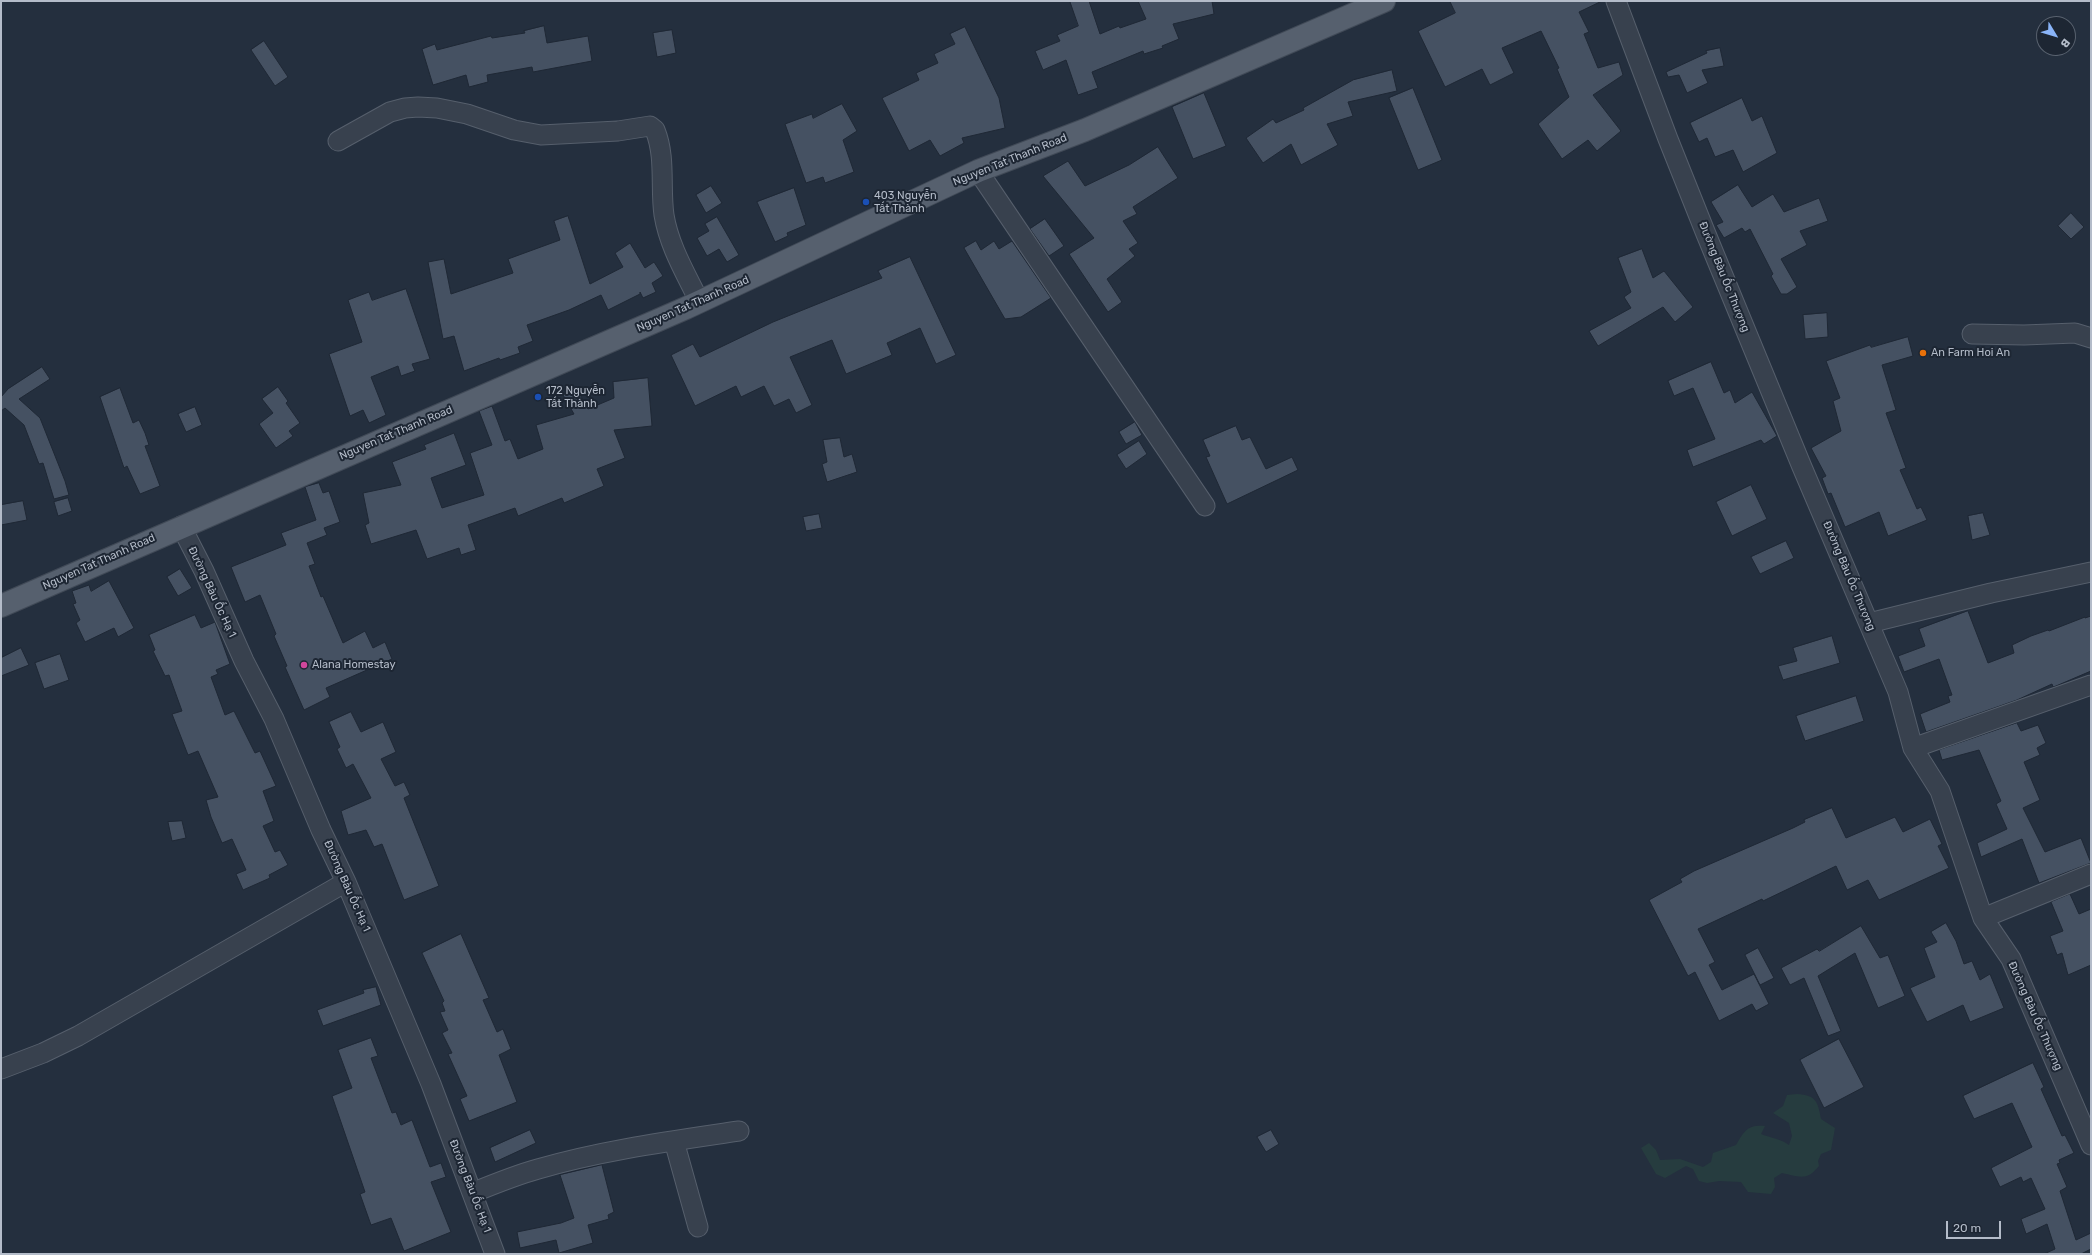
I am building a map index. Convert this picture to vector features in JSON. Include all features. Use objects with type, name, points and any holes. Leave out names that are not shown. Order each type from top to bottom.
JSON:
[{"type":"main road","name":"Nguyen Tat Thanh Road","points":[[1,606],[181,526],[700,301],[978,171],[1085,130],[1384,1]]},
{"type":"street","name":"Đường Bàu Ốc Thượng","points":[[1616,1],[1668,139],[1706,234],[1898,692],[1913,748],[1940,791],[1983,918],[2011,959],[2089,1136]]},
{"type":"street","points":[[338,141],[390,112],[405,108],[418,107],[437,108],[467,114],[514,130],[541,135],[618,130],[650,126],[655,130],[661,154],[663,206],[669,234],[677,256],[700,301]]},
{"type":"street","points":[[978,171],[1205,506]]},
{"type":"street","points":[[1972,334],[2024,335],[2075,333],[2091,338]]},
{"type":"street","name":"Đường Bàu Ốc Hạ 1","points":[[181,526],[204,571],[244,661],[274,719],[321,830],[346,882],[431,1084],[496,1254]]},
{"type":"street","points":[[1869,623],[1991,593],[2091,572]]},
{"type":"street","points":[[1913,748],[2091,685]]},
{"type":"street","points":[[1983,918],[2091,874]]},
{"type":"street","points":[[1,1069],[43,1053],[84,1032],[346,882]]},
{"type":"street","points":[[472,1192],[516,1176],[563,1162],[674,1141],[739,1132]]},
{"type":"street","points":[[674,1141],[698,1227]]},
{"type":"green space","points":[[1797,1094],[1808,1096],[1815,1100],[1819,1108],[1821,1119],[1835,1128],[1831,1150],[1821,1154],[1818,1161],[1819,1166],[1815,1171],[1807,1176],[1803,1177],[1782,1173],[1774,1178],[1775,1187],[1771,1194],[1748,1192],[1741,1182],[1719,1181],[1707,1183],[1699,1181],[1693,1169],[1686,1166],[1665,1178],[1656,1174],[1641,1148],[1649,1143],[1656,1150],[1660,1160],[1680,1159],[1703,1167],[1711,1162],[1713,1153],[1736,1145],[1744,1132],[1750,1127],[1765,1126],[1761,1134],[1789,1145],[1792,1136],[1789,1123],[1773,1113],[1783,1106],[1787,1095]]},
{"type":"building","points":[[1070,1],[1089,1],[1100,34],[1119,26],[1120,28],[1146,19],[1138,1],[1212,1],[1214,14],[1173,24],[1179,39],[1162,46],[1163,48],[1144,54],[1143,51],[1092,72],[1098,88],[1078,95],[1066,60],[1043,70],[1035,51],[1060,41],[1057,35],[1078,26]]},
{"type":"building","points":[[1450,1],[1602,1],[1579,12],[1589,32],[1584,34],[1598,68],[1619,62],[1623,75],[1593,95],[1621,131],[1597,151],[1588,140],[1562,159],[1538,124],[1569,97],[1557,69],[1559,68],[1541,31],[1502,48],[1514,73],[1490,85],[1482,69],[1445,87],[1418,31],[1455,13]]},
{"type":"building","points":[[544,26],[547,43],[588,36],[592,61],[533,72],[532,67],[487,75],[488,82],[469,87],[466,75],[433,85],[422,49],[435,44],[437,50],[491,36],[492,38],[525,33],[524,31]]},
{"type":"building","points":[[965,27],[999,98],[1005,128],[962,138],[964,143],[940,156],[930,140],[909,151],[882,98],[919,80],[916,73],[938,63],[934,54],[955,44],[950,34]]},
{"type":"building","points":[[672,30],[676,53],[657,57],[653,33]]},
{"type":"building","points":[[264,41],[288,77],[275,86],[251,50]]},
{"type":"building","points":[[1720,48],[1724,66],[1702,70],[1708,83],[1687,93],[1679,75],[1668,77],[1666,72],[1707,53],[1706,51]]},
{"type":"building","points":[[1392,70],[1397,91],[1348,102],[1353,116],[1327,124],[1338,145],[1301,165],[1291,144],[1263,163],[1246,138],[1273,119],[1276,123],[1304,110],[1303,108],[1353,80]]},
{"type":"building","points":[[1413,88],[1442,160],[1418,170],[1389,98]]},
{"type":"building","points":[[1204,93],[1226,146],[1193,159],[1172,107]]},
{"type":"building","points":[[1742,98],[1752,121],[1762,116],[1777,153],[1743,172],[1733,150],[1715,157],[1707,138],[1699,142],[1690,123]]},
{"type":"building","points":[[842,104],[857,131],[843,140],[854,172],[825,183],[823,177],[806,183],[785,124],[812,114],[813,118]]},
{"type":"building","points":[[1158,147],[1178,178],[1133,207],[1137,214],[1123,221],[1138,243],[1129,249],[1135,256],[1107,279],[1122,302],[1108,312],[1069,254],[1094,238],[1043,176],[1068,161],[1085,186],[1129,165]]},
{"type":"building","points":[[1738,185],[1752,207],[1773,194],[1784,212],[1819,198],[1828,221],[1800,231],[1807,245],[1781,259],[1797,287],[1787,294],[1781,294],[1771,276],[1773,274],[1750,229],[1745,232],[1742,228],[1724,238],[1716,225],[1723,222],[1711,202]]},
{"type":"building","points":[[711,186],[722,203],[706,213],[696,195]]},
{"type":"building","points":[[794,188],[806,225],[787,233],[788,236],[775,242],[757,202]]},
{"type":"building","points":[[2071,213],[2084,227],[2071,239],[2058,226]]},
{"type":"building","points":[[568,216],[590,284],[623,267],[615,253],[630,243],[645,268],[654,262],[663,276],[652,283],[656,292],[643,298],[640,292],[640,294],[608,310],[601,295],[569,310],[527,325],[533,341],[518,347],[520,353],[500,360],[499,358],[464,371],[454,336],[443,339],[428,262],[444,259],[451,294],[513,273],[508,259],[560,240],[554,221]]},
{"type":"building","points":[[717,217],[739,255],[727,262],[719,249],[707,256],[697,238],[709,231],[705,224]]},
{"type":"building","points":[[1045,219],[1064,246],[1049,256],[1030,229]]},
{"type":"building","points":[[976,241],[981,250],[994,241],[999,249],[1012,241],[1051,298],[1021,317],[1005,319],[964,248]]},
{"type":"building","points":[[1642,249],[1653,278],[1664,271],[1693,307],[1675,322],[1663,307],[1598,346],[1589,331],[1631,308],[1624,297],[1631,292],[1618,258]]},
{"type":"building","points":[[910,257],[956,355],[936,364],[920,328],[887,343],[892,355],[846,374],[832,340],[790,357],[812,405],[796,413],[789,399],[774,406],[764,386],[741,397],[736,386],[695,406],[671,355],[693,344],[700,357],[773,322],[882,278],[878,271]]},
{"type":"building","points":[[406,289],[430,359],[412,364],[415,371],[401,376],[398,366],[371,377],[386,415],[369,423],[363,410],[350,416],[329,354],[362,342],[348,300],[369,292],[372,300]]},
{"type":"building","points":[[1827,313],[1828,337],[1805,339],[1803,315]]},
{"type":"building","points":[[1908,337],[1913,356],[1882,365],[1896,410],[1886,413],[1906,468],[1900,470],[1917,509],[1921,507],[1927,520],[1888,536],[1879,512],[1845,527],[1831,493],[1828,494],[1822,478],[1826,476],[1811,448],[1841,431],[1833,401],[1840,398],[1826,361],[1870,345],[1871,347]]},
{"type":"building","points":[[1711,362],[1724,393],[1730,390],[1735,403],[1752,392],[1777,436],[1764,444],[1761,440],[1693,467],[1687,450],[1715,439],[1693,388],[1674,396],[1668,381]]},
{"type":"building","points":[[42,367],[50,379],[19,399],[40,418],[65,481],[69,495],[54,499],[43,463],[39,464],[24,425],[5,408],[1,411],[1,397],[8,389]]},
{"type":"building","points":[[648,378],[652,426],[614,430],[625,458],[597,469],[604,486],[564,503],[562,498],[518,516],[515,508],[468,525],[476,550],[461,555],[459,548],[427,559],[416,530],[371,544],[365,525],[369,523],[363,493],[401,485],[392,462],[426,449],[424,445],[454,433],[466,465],[431,478],[442,508],[484,495],[470,453],[492,445],[479,411],[492,406],[505,441],[510,439],[518,459],[543,449],[536,425],[574,414],[563,395],[576,387],[588,409],[614,398],[613,382]]},
{"type":"building","points":[[278,387],[288,401],[286,403],[300,423],[289,431],[293,436],[276,448],[259,424],[273,413],[262,399]]},
{"type":"building","points":[[120,388],[133,423],[139,420],[145,433],[149,445],[145,446],[160,486],[140,494],[127,466],[124,468],[100,397]]},
{"type":"building","points":[[195,407],[202,425],[186,432],[178,414]]},
{"type":"building","points":[[1135,422],[1142,435],[1126,444],[1119,432]]},
{"type":"building","points":[[1236,426],[1242,440],[1250,437],[1266,469],[1292,457],[1298,470],[1227,504],[1206,457],[1210,456],[1203,440]]},
{"type":"building","points":[[840,438],[844,457],[852,454],[857,472],[827,482],[822,464],[827,462],[823,440]]},
{"type":"building","points":[[1139,441],[1147,454],[1126,469],[1117,455]]},
{"type":"building","points":[[319,483],[323,493],[329,491],[340,522],[324,528],[327,535],[307,543],[315,564],[309,566],[321,597],[323,596],[343,643],[365,631],[373,648],[385,642],[392,659],[326,688],[330,697],[304,710],[285,667],[287,666],[274,636],[276,634],[260,595],[245,602],[231,567],[286,545],[281,533],[316,520],[305,487]]},
{"type":"building","points":[[1751,485],[1767,519],[1732,536],[1716,502]]},
{"type":"building","points":[[68,498],[72,511],[58,516],[54,502]]},
{"type":"building","points":[[23,501],[27,520],[1,525],[1,505]]},
{"type":"building","points":[[1983,513],[1990,535],[1972,540],[1968,516]]},
{"type":"building","points":[[819,514],[822,528],[806,531],[803,517]]},
{"type":"building","points":[[1786,541],[1794,558],[1760,574],[1751,557]]},
{"type":"building","points":[[180,569],[192,588],[178,596],[167,577]]},
{"type":"building","points":[[109,581],[134,628],[118,637],[114,628],[85,642],[76,623],[80,620],[73,604],[76,603],[72,591],[89,585],[91,591]]},
{"type":"building","points":[[1968,611],[1988,663],[2014,653],[2012,645],[2031,636],[2091,616],[2091,671],[2056,686],[2053,687],[2052,684],[2017,700],[1926,732],[1920,714],[1950,702],[1948,696],[1952,695],[1939,659],[1904,672],[1898,656],[1925,646],[1919,629]]},
{"type":"building","points":[[195,615],[201,628],[215,622],[230,664],[216,670],[218,674],[211,677],[225,715],[234,711],[255,753],[260,751],[276,786],[263,791],[274,821],[263,826],[275,852],[280,850],[288,865],[269,875],[270,878],[243,890],[236,874],[246,870],[232,839],[222,843],[211,817],[206,800],[218,797],[198,751],[188,755],[172,714],[182,711],[169,675],[165,676],[153,651],[155,650],[149,635]]},
{"type":"building","points":[[1832,636],[1840,663],[1783,680],[1778,666],[1797,661],[1793,648]]},
{"type":"building","points":[[21,648],[29,665],[1,676],[1,658]]},
{"type":"building","points":[[60,654],[69,680],[44,689],[35,663]]},
{"type":"building","points":[[1856,696],[1864,721],[1805,741],[1796,716]]},
{"type":"building","points":[[351,712],[361,732],[383,722],[396,752],[381,759],[395,786],[404,782],[410,795],[404,798],[439,886],[404,900],[382,844],[374,847],[366,830],[348,835],[341,811],[371,798],[353,764],[346,768],[337,749],[340,747],[329,722]]},
{"type":"building","points":[[2017,723],[2021,731],[2038,725],[2046,743],[2037,748],[2040,755],[2024,762],[2040,800],[2023,808],[2045,852],[2081,838],[2091,863],[2039,883],[2022,839],[1981,857],[1977,843],[2007,829],[1996,804],[2001,801],[1979,750],[1942,760],[1939,750]]},
{"type":"building","points":[[1832,808],[1846,838],[1895,817],[1903,832],[1930,819],[1942,844],[1938,846],[1949,868],[1879,900],[1868,880],[1847,890],[1836,866],[1763,901],[1762,899],[1698,929],[1715,962],[1709,965],[1722,990],[1754,974],[1769,1004],[1756,1011],[1752,1004],[1719,1021],[1695,972],[1688,976],[1649,900],[1682,882],[1680,879],[1694,871],[1793,828],[1805,822],[1804,820]]},
{"type":"building","points":[[182,821],[186,838],[172,841],[168,822]]},
{"type":"building","points":[[2070,894],[2079,914],[2091,909],[2091,965],[2068,975],[2062,953],[2057,955],[2050,936],[2063,931],[2051,902]]},
{"type":"building","points":[[1946,923],[1956,941],[1964,964],[1972,961],[1980,980],[1990,974],[2004,1008],[1970,1022],[1963,1005],[1927,1022],[1910,988],[1935,977],[1924,948],[1937,942],[1931,932]]},
{"type":"building","points":[[1861,926],[1880,958],[1888,955],[1905,996],[1878,1008],[1855,953],[1818,976],[1841,1031],[1828,1036],[1804,978],[1790,985],[1781,968],[1817,949],[1819,951]]},
{"type":"building","points":[[461,934],[489,998],[483,1000],[497,1032],[503,1029],[511,1049],[499,1055],[517,1102],[469,1121],[460,1099],[467,1096],[448,1054],[452,1053],[442,1033],[448,1030],[440,1012],[445,1011],[442,1003],[444,1001],[422,953]]},
{"type":"building","points":[[1758,948],[1774,978],[1760,985],[1745,955]]},
{"type":"building","points":[[376,987],[381,1005],[323,1026],[317,1010],[364,993],[363,990]]},
{"type":"building","points":[[371,1038],[378,1056],[371,1058],[392,1113],[396,1112],[401,1125],[412,1120],[430,1167],[441,1163],[446,1177],[431,1182],[451,1232],[404,1251],[391,1218],[371,1225],[360,1194],[365,1192],[332,1096],[352,1088],[338,1050]]},
{"type":"building","points":[[1839,1039],[1864,1087],[1824,1108],[1800,1060]]},
{"type":"building","points":[[2033,1063],[2044,1087],[2041,1089],[2062,1136],[2065,1135],[2074,1153],[2059,1160],[2060,1163],[2057,1164],[2067,1187],[2060,1191],[2076,1240],[2091,1233],[2091,1249],[2081,1254],[2044,1254],[2055,1249],[2047,1224],[2026,1234],[2021,1219],[2045,1209],[2031,1178],[2023,1182],[2021,1177],[2000,1187],[1991,1168],[2032,1147],[2012,1103],[1974,1119],[1963,1096]]},
{"type":"building","points":[[530,1130],[536,1143],[495,1162],[490,1148]]},
{"type":"building","points":[[1271,1130],[1279,1144],[1266,1152],[1257,1137]]},
{"type":"building","points":[[602,1165],[614,1212],[608,1215],[609,1219],[588,1225],[593,1243],[559,1253],[556,1240],[520,1248],[517,1232],[561,1223],[574,1218],[560,1175]]},
{"type":"place","name":"403 Nguyễn Tất Thành","points":[[866,202]]},
{"type":"place","name":"An Farm Hoi An","points":[[1923,353]]},
{"type":"place","name":"172 Nguyễn Tất Thành","points":[[538,397]]},
{"type":"place","name":"Alana Homestay","points":[[304,665]]}]
